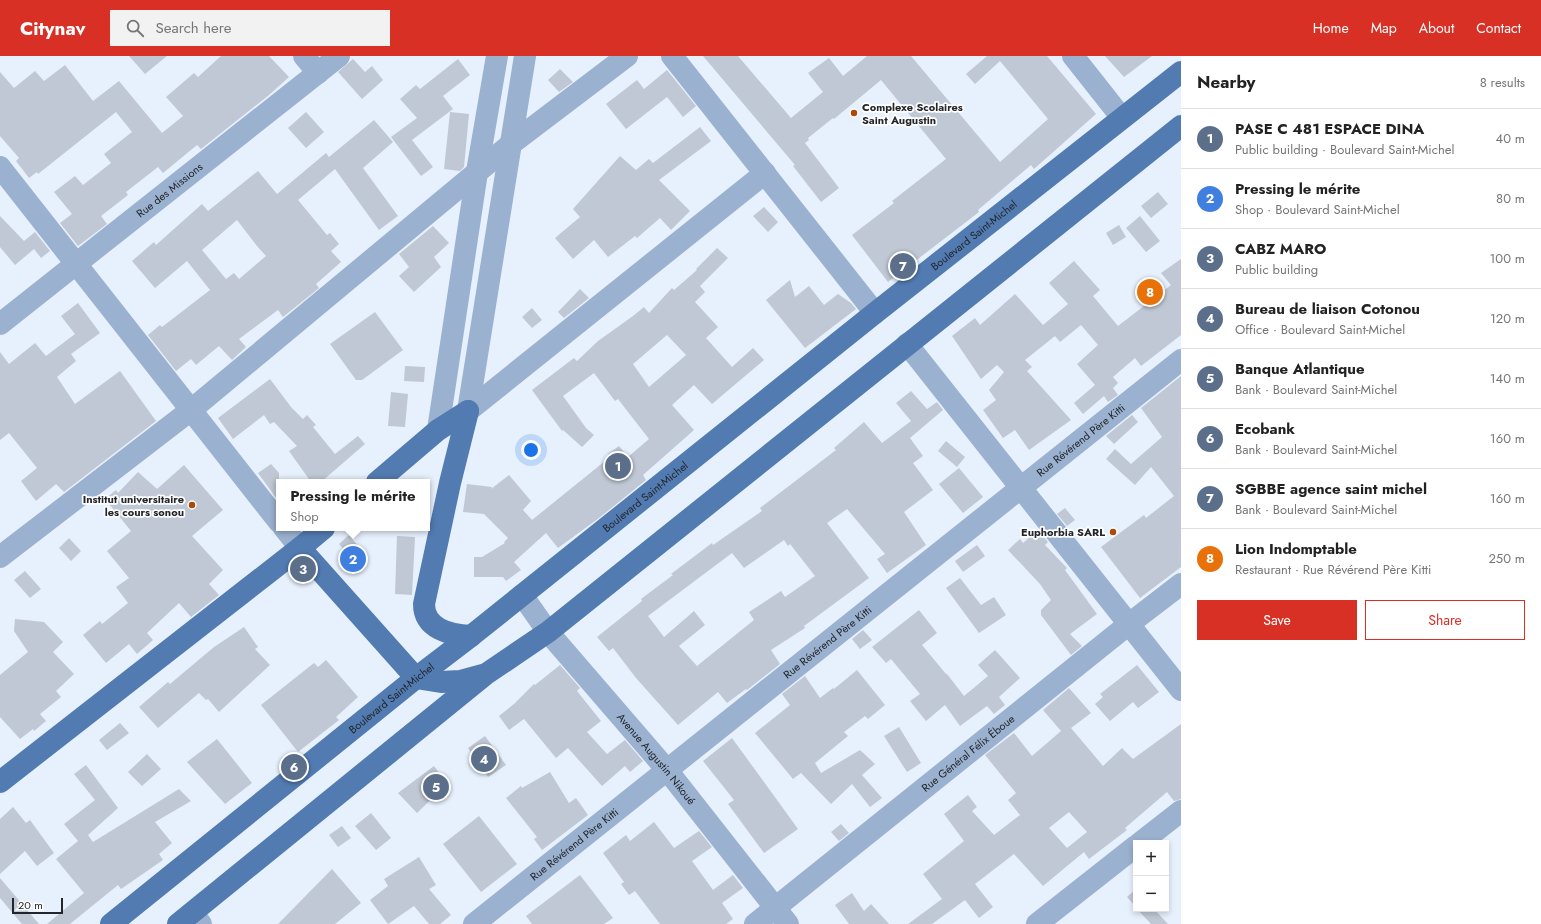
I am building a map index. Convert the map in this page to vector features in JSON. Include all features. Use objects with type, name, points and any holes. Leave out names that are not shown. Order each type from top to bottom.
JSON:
[{"type":"main road","name":"Boulevard Saint-Michel","points":[[111,924],[416,678],[471,636],[875,313],[1181,72]]},
{"type":"main road","points":[[190,920],[486,674],[548,632],[1181,126]]},
{"type":"main road","points":[[381,479],[438,430],[468,411]]},
{"type":"main road","points":[[468,411],[450,483],[424,604],[424,611],[436,627],[447,633],[471,636]]},
{"type":"main road","points":[[438,430],[450,483]]},
{"type":"main road","points":[[0,782],[320,531]]},
{"type":"main road","points":[[300,548],[416,678],[441,682],[460,681],[486,674]]},
{"type":"street","points":[[304,56],[318,72]]},
{"type":"street","name":"Rue des Missions","points":[[0,324],[339,56]]},
{"type":"street","points":[[438,430],[496,56]]},
{"type":"street","points":[[468,411],[525,56]]},
{"type":"street","points":[[0,557],[191,410],[511,144],[627,56]]},
{"type":"street","points":[[672,56],[875,313]]},
{"type":"street","points":[[1073,56],[1122,118]]},
{"type":"street","points":[[0,167],[276,518]]},
{"type":"street","points":[[468,411],[765,173]]},
{"type":"street","points":[[907,344],[1181,690]]},
{"type":"street","name":"Rue Révérend Père Kitti","points":[[474,924],[1181,360]]},
{"type":"street","points":[[286,531],[300,548]]},
{"type":"street","name":"Rue Général Félix Éboue","points":[[755,924],[782,916],[1129,624],[1181,584]]},
{"type":"street","name":"Avenue Augustin Nikoué","points":[[522,595],[548,632],[666,770],[782,916]]},
{"type":"street","points":[[1144,840],[1181,811]]},
{"type":"street","points":[[1037,924],[1133,848]]},
{"type":"building","points":[[129,56],[167,56],[145,74]]},
{"type":"building","points":[[221,56],[269,56],[289,77],[269,95],[201,149],[197,145],[163,173],[158,167],[126,192],[128,195],[101,216],[107,224],[78,246],[60,223],[72,214],[54,192],[75,176],[83,185],[111,163],[104,154],[132,132],[116,112],[38,174],[37,172],[29,178],[16,161],[19,158],[0,136],[0,72],[14,88],[35,71],[44,81],[65,65],[93,101],[119,81],[162,133],[183,116],[166,97],[194,73],[198,77]]},
{"type":"building","points":[[703,56],[738,56],[791,118],[823,92],[808,73],[829,58],[843,76],[867,56],[911,56],[1000,162],[1048,119],[1000,61],[975,84],[966,74],[987,56],[1047,56],[1096,114],[1034,169],[1031,165],[978,210],[979,212],[888,282],[852,235],[894,203],[892,201],[946,159],[881,80],[834,119],[833,118],[808,138],[809,140],[805,143],[839,188],[821,202],[793,166],[795,165]]},
{"type":"building","points":[[1105,56],[1152,56],[1124,77]]},
{"type":"building","points":[[353,59],[365,72],[372,66],[383,80],[362,99],[338,72]]},
{"type":"building","points":[[458,59],[470,75],[443,96],[453,109],[412,140],[433,167],[421,176],[391,137],[417,118],[400,99],[416,85],[420,89]]},
{"type":"building","points":[[560,69],[573,82],[559,92],[548,80]]},
{"type":"building","points":[[667,70],[696,106],[683,117],[667,97],[626,129],[606,104],[637,80],[644,89]]},
{"type":"building","points":[[306,112],[324,132],[306,148],[288,128]]},
{"type":"building","points":[[450,112],[469,114],[464,167],[460,171],[444,169]]},
{"type":"building","points":[[374,120],[393,142],[363,168],[398,216],[379,230],[335,169],[298,200],[327,235],[330,233],[339,244],[331,251],[341,262],[316,284],[319,288],[283,317],[278,310],[239,339],[246,347],[232,360],[219,346],[196,365],[191,359],[176,371],[148,335],[160,325],[162,327],[210,290],[187,261],[155,288],[132,261],[154,242],[156,245],[202,204],[208,211],[258,171],[277,194],[326,153],[329,157]],"holes":[[[237,220],[266,256],[239,279],[234,273],[226,279],[202,250]]]},
{"type":"building","points":[[700,127],[711,141],[659,180],[690,211],[671,230],[660,218],[637,238],[635,236],[608,257],[594,240],[573,259],[555,238],[580,217],[573,209],[620,156],[636,170],[649,159],[653,163]]},
{"type":"building","points":[[1158,192],[1168,204],[1151,218],[1141,206]]},
{"type":"building","points":[[764,207],[778,222],[768,232],[753,216]]},
{"type":"building","points":[[0,216],[24,241],[35,232],[50,251],[41,258],[34,249],[15,265],[0,247]]},
{"type":"building","points":[[1140,216],[1160,241],[1146,252],[1126,228]]},
{"type":"building","points":[[1119,225],[1126,237],[1113,245],[1106,233]]},
{"type":"building","points":[[433,226],[449,243],[434,257],[441,267],[414,292],[399,276],[409,267],[399,254]]},
{"type":"building","points":[[717,248],[728,258],[700,286],[705,292],[695,302],[718,327],[706,338],[732,367],[753,348],[764,360],[712,404],[694,385],[672,405],[694,430],[643,475],[646,480],[599,518],[558,548],[546,533],[514,562],[521,570],[506,581],[503,577],[474,577],[474,557],[482,557],[505,543],[504,542],[508,538],[484,514],[463,512],[467,484],[492,487],[491,489],[509,475],[531,501],[523,510],[532,520],[610,457],[608,454],[619,446],[628,457],[649,439],[618,399],[615,401],[594,373],[563,396],[586,428],[594,435],[582,447],[563,430],[562,431],[532,390],[574,358],[577,361],[598,341],[644,307],[649,313],[672,288],[674,290],[697,270],[696,269]],"holes":[[[667,335],[686,355],[649,387],[633,364]]]},
{"type":"building","points":[[1181,259],[1181,335],[1141,366],[1135,358],[1113,377],[1118,383],[1113,388],[1118,395],[1108,402],[1104,396],[1083,414],[1074,403],[1095,385],[1077,364],[1098,345],[1081,325],[1060,342],[1055,336],[1025,360],[1032,367],[1027,371],[1071,420],[1029,450],[1015,430],[1003,438],[983,410],[996,400],[989,390],[1004,372],[997,365],[981,379],[952,336],[975,318],[980,325],[1015,294],[1043,325],[1068,304],[1049,283],[1074,261],[1100,290],[1093,296],[1118,326],[1171,285],[1161,273]]},
{"type":"building","points":[[790,280],[795,297],[809,286],[824,305],[838,294],[851,303],[856,309],[805,348],[766,300]]},
{"type":"building","points":[[580,289],[589,298],[564,318],[558,312]]},
{"type":"building","points":[[78,303],[100,333],[71,354],[76,361],[57,377],[75,404],[120,371],[156,421],[64,492],[56,484],[36,501],[21,481],[37,468],[9,433],[0,440],[0,352],[9,364],[35,343],[46,356],[75,334],[61,316]]},
{"type":"building","points":[[532,308],[542,320],[532,328],[522,317]]},
{"type":"building","points":[[375,312],[403,350],[362,380],[356,380],[330,344]]},
{"type":"building","points":[[405,366],[425,367],[424,382],[404,381]]},
{"type":"building","points":[[1181,376],[1181,567],[1140,598],[1101,547],[1144,515],[1146,518],[1174,496],[1151,467],[1135,485],[1106,459],[1115,449],[1131,464],[1162,437],[1141,408]]},
{"type":"building","points":[[270,379],[291,407],[303,419],[307,415],[316,425],[313,427],[335,454],[358,436],[365,444],[324,479],[309,479],[289,451],[297,446],[274,422],[270,424],[264,415],[233,439],[218,418]]},
{"type":"building","points":[[911,391],[927,409],[937,402],[943,410],[910,438],[923,456],[913,463],[933,490],[904,512],[926,545],[887,573],[877,559],[885,554],[847,509],[827,523],[869,578],[804,626],[805,628],[771,650],[780,664],[747,690],[746,689],[727,703],[718,692],[678,725],[636,678],[613,648],[609,651],[597,637],[642,601],[641,599],[673,575],[671,574],[712,543],[713,545],[762,511],[760,508],[836,450],[834,448],[864,422],[882,443],[911,421],[896,403]],"holes":[[[784,540],[788,546],[790,544],[815,576],[785,597],[781,591],[749,612],[754,620],[697,666],[679,646],[705,625],[694,611],[664,637],[648,616],[732,553],[744,568]]]},
{"type":"building","points":[[391,392],[408,394],[405,427],[388,426]]},
{"type":"building","points":[[1132,415],[1138,422],[1114,444],[1106,436]]},
{"type":"building","points":[[946,441],[965,457],[957,467],[938,451]]},
{"type":"building","points":[[271,464],[279,473],[279,479],[276,479],[276,498],[258,473]]},
{"type":"building","points":[[184,465],[223,510],[192,536],[223,570],[209,584],[219,595],[191,617],[179,603],[147,633],[153,640],[137,654],[129,644],[106,663],[83,635],[100,621],[102,624],[128,603],[116,587],[129,578],[107,551],[131,531],[105,499],[116,490],[118,493],[138,472],[157,489]]},
{"type":"building","points":[[959,468],[983,497],[963,513],[939,484]]},
{"type":"building","points":[[1065,508],[1075,520],[1067,526],[1057,514]]},
{"type":"building","points":[[1038,530],[1048,542],[1045,545],[1067,568],[1065,570],[1097,614],[1070,634],[1082,646],[1071,655],[1041,615],[1041,610],[1051,600],[1040,584],[1008,550],[1020,539],[1023,543]]},
{"type":"building","points":[[349,535],[364,553],[364,558],[357,564],[339,544]]},
{"type":"building","points":[[397,536],[415,537],[412,595],[395,594]]},
{"type":"building","points":[[69,538],[81,551],[71,561],[59,548]]},
{"type":"building","points":[[977,545],[985,556],[963,572],[955,561]]},
{"type":"building","points":[[25,571],[41,589],[30,598],[14,580]]},
{"type":"building","points":[[960,578],[981,605],[994,597],[1006,615],[979,633],[946,588]]},
{"type":"building","points":[[919,610],[937,633],[922,645],[964,696],[988,676],[978,665],[995,650],[1020,678],[999,697],[1005,705],[994,714],[987,706],[960,726],[945,705],[926,721],[910,701],[920,694],[891,659],[886,663],[872,647]]},
{"type":"building","points":[[15,619],[44,622],[63,642],[53,652],[74,674],[56,691],[61,697],[40,714],[46,721],[34,731],[33,729],[20,739],[0,717],[0,675],[28,652],[14,631]]},
{"type":"building","points":[[244,627],[258,647],[255,649],[270,665],[219,712],[208,699],[206,700],[199,693],[158,728],[139,707],[168,682],[170,684],[214,647]]},
{"type":"building","points":[[863,630],[872,640],[860,649],[852,639]]},
{"type":"building","points":[[326,660],[358,697],[336,717],[339,720],[298,752],[261,705],[314,663],[318,667]]},
{"type":"building","points":[[560,665],[580,688],[577,691],[601,721],[587,732],[607,754],[625,740],[643,761],[630,772],[625,766],[602,786],[568,748],[556,758],[524,719],[509,730],[499,716],[514,704],[534,684],[535,685]]},
{"type":"building","points":[[1137,665],[1159,692],[1138,708],[1133,702],[1110,721],[1095,704],[1103,697],[1100,694]]},
{"type":"building","points":[[857,670],[885,705],[868,719],[865,716],[844,732],[848,736],[815,763],[821,773],[860,750],[875,764],[862,775],[882,798],[870,807],[852,784],[831,804],[801,773],[793,779],[755,733],[790,705],[782,694],[805,676],[820,698],[833,688],[834,689]]},
{"type":"building","points":[[1069,688],[1091,713],[1071,728],[1103,766],[1122,748],[1133,759],[1181,724],[1181,799],[1174,801],[1167,792],[1125,828],[1127,830],[1089,859],[1084,852],[1043,886],[1014,854],[975,884],[993,907],[979,918],[965,900],[932,924],[908,924],[942,899],[923,874],[964,841],[944,814],[968,795],[977,807],[972,811],[994,835],[1020,815],[1008,800],[1016,793],[985,755],[1014,733],[1032,756],[1061,731],[1043,710]],"holes":[[[1069,812],[1087,832],[1067,848],[1049,828]]]},
{"type":"building","points":[[120,723],[129,733],[107,750],[99,740]]},
{"type":"building","points":[[899,727],[921,763],[907,772],[884,736]]},
{"type":"building","points":[[485,736],[506,765],[488,777],[468,748]]},
{"type":"building","points":[[732,738],[798,829],[764,853],[728,804],[734,800],[703,761]]},
{"type":"building","points":[[217,739],[252,783],[225,804],[187,762]]},
{"type":"building","points":[[147,754],[161,769],[142,786],[128,772]]},
{"type":"building","points":[[86,765],[118,808],[88,835],[93,842],[179,789],[191,801],[155,822],[172,843],[159,854],[163,860],[121,889],[118,885],[70,924],[47,924],[84,893],[56,859],[78,841],[64,824],[95,800],[74,774]]},
{"type":"building","points":[[434,766],[447,784],[417,813],[398,793]]},
{"type":"building","points":[[550,772],[569,803],[576,798],[588,815],[542,850],[534,839],[537,837],[506,798],[521,786],[522,788]]},
{"type":"building","points":[[13,807],[26,823],[30,820],[54,853],[37,866],[25,851],[0,874],[0,819]]},
{"type":"building","points":[[371,813],[391,838],[376,850],[355,826]]},
{"type":"building","points":[[479,816],[517,864],[481,892],[443,844]]},
{"type":"building","points":[[654,822],[674,848],[699,831],[712,847],[692,861],[713,890],[733,875],[743,888],[722,903],[733,919],[726,924],[660,924],[635,891],[629,895],[621,884],[624,882],[603,853],[626,835],[630,841]]},
{"type":"building","points":[[841,824],[849,833],[839,841],[831,832]]},
{"type":"building","points":[[342,826],[351,838],[338,847],[329,835]]},
{"type":"building","points":[[419,857],[436,885],[429,889],[451,915],[440,924],[429,924],[414,906],[388,924],[370,900],[388,886],[384,879]]},
{"type":"building","points":[[332,869],[361,903],[335,924],[278,924]]},
{"type":"building","points":[[580,875],[613,918],[604,924],[532,924],[526,916]]},
{"type":"building","points":[[0,878],[39,924],[22,924],[0,898]]},
{"type":"building","points":[[1133,892],[1133,904],[1127,897]]},
{"type":"building","points":[[852,893],[864,911],[871,904],[889,924],[849,924],[835,905]]},
{"type":"building","points":[[1140,912],[1157,912],[1168,924],[1151,924]]},
{"type":"place","name":"Complexe Scolaires Saint Augustin","points":[[854,113]]},
{"type":"place","name":"SGBBE agence saint michel","points":[[903,266]]},
{"type":"place","name":"Lion Indomptable","points":[[1150,292]]},
{"type":"place","name":"PASE C 481 ESPACE DINA","points":[[618,466]]},
{"type":"place","name":"Institut universitaire les cours sonou","points":[[192,505]]},
{"type":"place","name":"Euphorbia SARL","points":[[1113,532]]},
{"type":"place","name":"Pressing le mérite","points":[[353,559]]},
{"type":"place","name":"CABZ MARO","points":[[303,569]]},
{"type":"place","name":"Bureau de liaison Cotonou","points":[[484,759]]},
{"type":"place","name":"Ecobank","points":[[294,767]]},
{"type":"place","name":"Banque Atlantique","points":[[436,787]]}]
